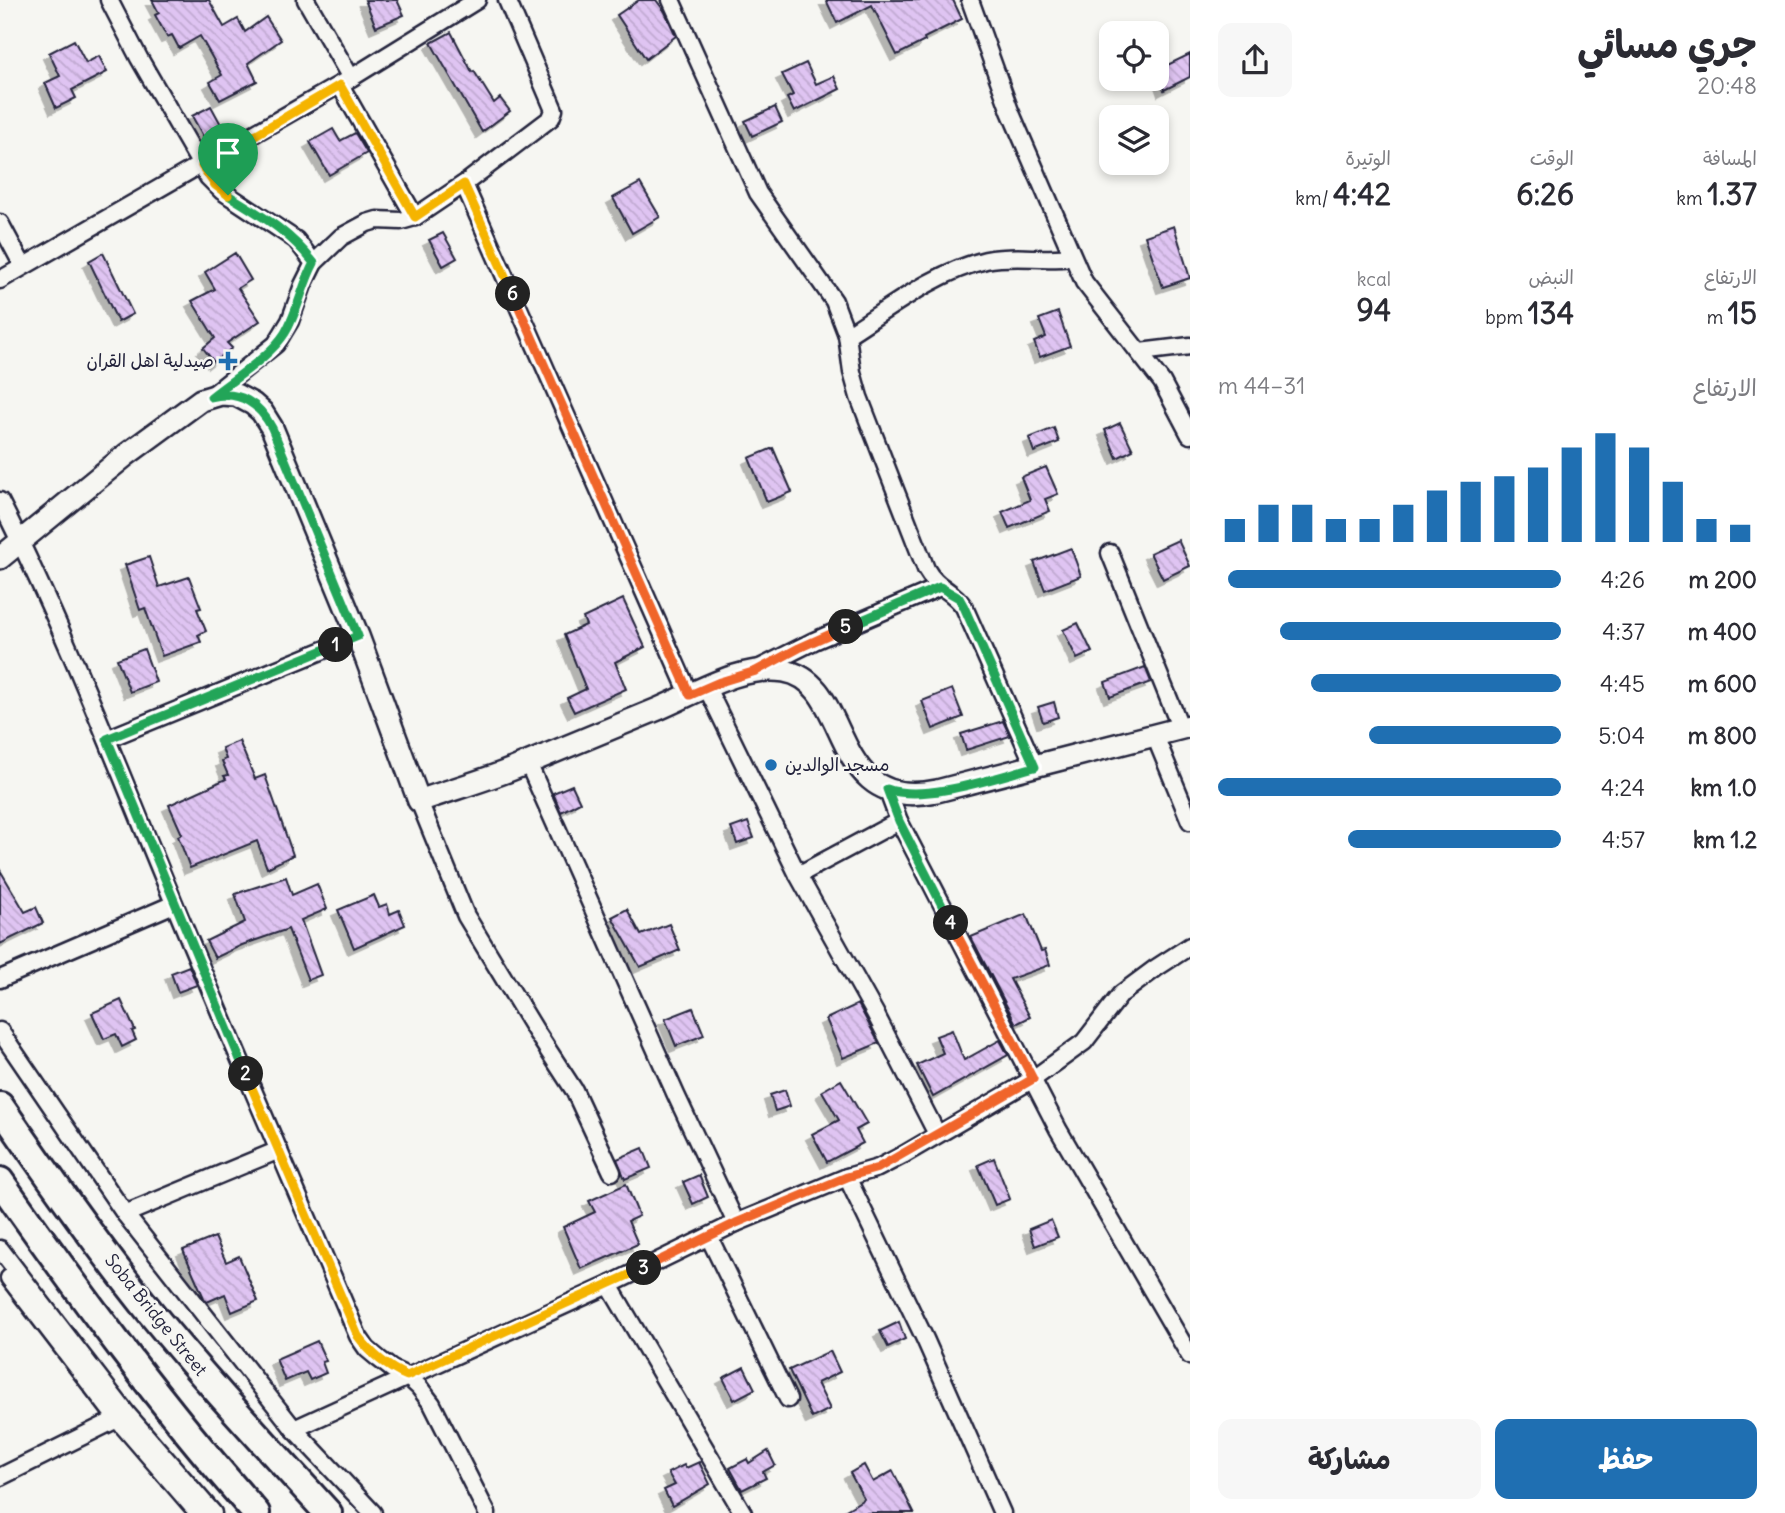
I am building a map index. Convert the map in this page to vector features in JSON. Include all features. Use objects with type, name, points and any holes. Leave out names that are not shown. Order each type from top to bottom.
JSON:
[{"type":"highway","name":"Soba Bridge Street","points":[[0,1106],[51,1181],[151,1313],[328,1513]]},
{"type":"highway","points":[[0,1181],[63,1270],[191,1438],[256,1513]]},
{"type":"highway","points":[[63,1270],[99,1244]]},
{"type":"street","points":[[109,0],[139,58],[215,185],[286,232],[314,263]]},
{"type":"street","points":[[306,0],[415,217]]},
{"type":"street","points":[[0,280],[202,166],[477,0]]},
{"type":"street","points":[[0,558],[137,447],[191,406],[211,397],[265,354],[285,333],[314,263],[341,237],[358,226],[377,220],[401,221],[415,217],[464,184],[551,118],[554,110],[507,0]]},
{"type":"street","points":[[671,0],[758,193],[824,285],[837,309],[847,335],[852,372],[864,410],[926,569],[940,587],[959,598],[964,607],[1035,767]]},
{"type":"street","points":[[970,0],[1010,111],[1084,282],[1162,382],[1190,435]]},
{"type":"street","points":[[464,184],[699,692],[869,1002],[937,1134]]},
{"type":"street","points":[[0,223],[23,266]]},
{"type":"street","points":[[847,335],[956,270],[1008,257],[1072,257]]},
{"type":"street","points":[[1140,352],[1190,346]]},
{"type":"street","points":[[211,397],[236,395],[253,404],[268,419],[358,636],[419,801],[466,916],[574,1090],[612,1172]]},
{"type":"street","points":[[0,501],[107,739],[174,904],[358,1336],[367,1349],[419,1387],[432,1404],[488,1513]]},
{"type":"street","points":[[756,671],[787,671],[804,679],[811,686],[859,767],[872,780],[887,789],[907,794],[928,793],[1185,727],[1110,553]]},
{"type":"street","points":[[419,801],[528,762],[756,671],[814,641],[940,587]]},
{"type":"street","points":[[107,739],[358,636]]},
{"type":"street","points":[[1154,736],[1190,821]]},
{"type":"street","points":[[528,762],[736,1223]]},
{"type":"street","points":[[887,789],[899,821],[1033,1079],[1100,1203],[1190,1356]]},
{"type":"street","points":[[799,875],[899,821]]},
{"type":"street","points":[[0,979],[174,904]]},
{"type":"street","points":[[294,1429],[609,1285],[736,1223],[847,1177],[878,1168],[1033,1079],[1084,1042],[1121,995],[1190,946]]},
{"type":"street","points":[[0,1031],[125,1214],[294,1429],[373,1513]]},
{"type":"street","points":[[125,1214],[279,1150]]},
{"type":"street","points":[[847,1177],[925,1339],[1002,1513]]},
{"type":"street","points":[[709,1237],[788,1399]]},
{"type":"street","points":[[0,1249],[8,1277],[117,1419],[198,1513]]},
{"type":"street","points":[[8,1277],[214,1513]]},
{"type":"street","points":[[609,1285],[743,1513]]},
{"type":"street","points":[[0,1477],[117,1419]]},
{"type":"building","points":[[152,0],[209,0],[224,27],[238,19],[245,32],[266,17],[281,40],[248,63],[257,81],[220,100],[210,82],[222,75],[200,36],[179,48],[172,35],[167,37],[155,15],[159,13]]},
{"type":"building","points":[[365,0],[397,0],[404,15],[376,27]]},
{"type":"building","points":[[639,0],[656,0],[676,36],[646,59],[617,15]]},
{"type":"building","points":[[826,0],[953,0],[962,19],[897,55],[872,5],[837,23]]},
{"type":"building","points":[[451,32],[472,72],[474,71],[494,103],[500,98],[510,111],[482,132],[431,43]]},
{"type":"building","points":[[74,40],[86,63],[99,56],[107,72],[72,90],[76,98],[56,108],[45,83],[60,76],[49,53]]},
{"type":"building","points":[[1190,54],[1190,77],[1169,88],[1169,64]]},
{"type":"building","points":[[806,63],[816,84],[834,76],[840,89],[794,112],[787,98],[793,95],[782,74]]},
{"type":"building","points":[[211,106],[223,128],[204,138],[192,116]]},
{"type":"building","points":[[775,107],[782,122],[752,136],[745,121]]},
{"type":"building","points":[[333,129],[340,141],[355,133],[367,153],[329,175],[310,142]]},
{"type":"building","points":[[640,183],[660,217],[632,233],[613,198]]},
{"type":"building","points":[[1174,226],[1190,278],[1163,287],[1145,236]]},
{"type":"building","points":[[443,233],[457,258],[443,266],[429,240]]},
{"type":"building","points":[[103,253],[133,314],[118,322],[89,261]]},
{"type":"building","points":[[235,253],[251,280],[238,288],[260,321],[227,343],[232,348],[214,362],[203,348],[215,338],[192,301],[215,289],[205,272]]},
{"type":"building","points":[[1058,312],[1070,346],[1040,357],[1034,342],[1046,337],[1039,319]]},
{"type":"building","points":[[1120,423],[1133,450],[1117,458],[1105,430]]},
{"type":"building","points":[[1054,428],[1059,442],[1034,452],[1029,438]]},
{"type":"building","points":[[773,448],[792,492],[767,502],[749,458]]},
{"type":"building","points":[[1046,467],[1058,494],[1045,499],[1050,511],[1009,528],[1002,512],[1030,500],[1021,477]]},
{"type":"building","points":[[1178,540],[1190,566],[1163,579],[1150,553]]},
{"type":"building","points":[[1071,548],[1081,576],[1045,590],[1034,562]]},
{"type":"building","points":[[149,557],[159,587],[189,577],[201,608],[197,609],[206,631],[198,635],[201,642],[162,656],[145,608],[140,610],[125,565]]},
{"type":"building","points":[[623,599],[645,647],[615,662],[626,689],[574,712],[567,698],[586,689],[564,635],[586,625],[583,618]]},
{"type":"building","points":[[1078,623],[1092,652],[1077,659],[1063,630]]},
{"type":"building","points":[[144,649],[156,682],[130,692],[117,659]]},
{"type":"building","points":[[1145,667],[1151,682],[1110,697],[1105,682]]},
{"type":"building","points":[[952,689],[963,717],[933,729],[922,701]]},
{"type":"building","points":[[1054,702],[1058,717],[1043,722],[1038,707]]},
{"type":"building","points":[[1003,721],[1010,736],[966,750],[961,734]]},
{"type":"building","points":[[239,741],[255,779],[265,775],[293,855],[267,868],[257,841],[190,868],[178,836],[182,834],[169,805],[226,779],[224,776],[228,775],[222,761],[226,759],[222,748]]},
{"type":"building","points":[[572,785],[580,802],[561,812],[553,793]]},
{"type":"building","points":[[748,822],[754,838],[737,844],[731,828]]},
{"type":"building","points":[[0,870],[25,912],[36,907],[43,923],[0,944]]},
{"type":"building","points":[[286,877],[292,895],[317,884],[327,909],[301,920],[321,975],[308,980],[288,929],[242,945],[215,958],[206,941],[245,922],[235,894]]},
{"type":"building","points":[[374,895],[379,907],[387,904],[390,914],[399,910],[405,925],[354,948],[338,910]]},
{"type":"building","points":[[627,909],[641,935],[669,924],[680,950],[640,967],[612,917]]},
{"type":"building","points":[[1026,914],[1041,951],[1045,950],[1050,965],[1010,979],[1030,1017],[1016,1024],[971,937]]},
{"type":"building","points":[[189,966],[197,985],[178,992],[171,973]]},
{"type":"building","points":[[121,1000],[135,1030],[132,1031],[136,1040],[122,1047],[116,1034],[104,1039],[92,1013]]},
{"type":"building","points":[[858,1004],[879,1043],[843,1058],[826,1019]]},
{"type":"building","points":[[693,1008],[704,1035],[676,1046],[665,1019]]},
{"type":"building","points":[[952,1030],[964,1060],[1000,1040],[1008,1055],[933,1097],[917,1065],[943,1053],[936,1036]]},
{"type":"building","points":[[841,1080],[867,1124],[856,1130],[863,1143],[827,1162],[812,1134],[839,1120],[822,1091]]},
{"type":"building","points":[[785,1090],[790,1106],[775,1111],[770,1095]]},
{"type":"building","points":[[643,1148],[651,1168],[625,1179],[617,1159]]},
{"type":"building","points":[[994,1158],[1010,1199],[995,1205],[978,1165]]},
{"type":"building","points":[[699,1175],[708,1197],[693,1204],[683,1182]]},
{"type":"building","points":[[626,1184],[639,1216],[628,1221],[638,1244],[581,1269],[563,1227],[595,1212],[589,1201]]},
{"type":"building","points":[[1051,1220],[1058,1237],[1035,1246],[1029,1229]]},
{"type":"building","points":[[215,1237],[226,1262],[239,1256],[258,1301],[232,1312],[225,1294],[207,1302],[204,1298],[183,1250]]},
{"type":"building","points":[[899,1322],[905,1339],[888,1347],[880,1331]]},
{"type":"building","points":[[317,1341],[326,1361],[322,1362],[326,1373],[310,1380],[306,1372],[285,1381],[276,1359]]},
{"type":"building","points":[[830,1351],[840,1372],[817,1383],[830,1409],[812,1418],[789,1370]]},
{"type":"building","points":[[744,1367],[755,1389],[734,1400],[723,1378]]},
{"type":"building","points":[[768,1451],[775,1465],[763,1472],[766,1478],[742,1490],[730,1468],[747,1459],[749,1463]]},
{"type":"building","points":[[699,1462],[710,1484],[672,1506],[664,1490],[675,1485],[668,1473],[684,1465],[686,1468]]},
{"type":"building","points":[[864,1465],[873,1482],[893,1471],[914,1513],[841,1513],[864,1499],[850,1473]]},
{"type":"place","name":"صيدلية اهل القران","points":[[228,361]]},
{"type":"place","name":"مسجد الوالدين","points":[[771,765]]},
{"type":"route","points":[[340,85],[415,217],[464,184],[690,695],[756,671],[814,641],[940,587],[959,598],[1035,767],[928,793],[907,794],[887,789],[899,821],[1033,1079],[878,1168],[847,1177],[736,1223],[609,1285],[407,1376],[392,1369],[367,1349],[358,1336],[174,904],[107,739],[358,636],[268,419],[245,398],[228,394],[211,397],[265,354],[285,333],[314,263],[286,232],[228,195],[215,185],[202,166],[340,85]]}]
